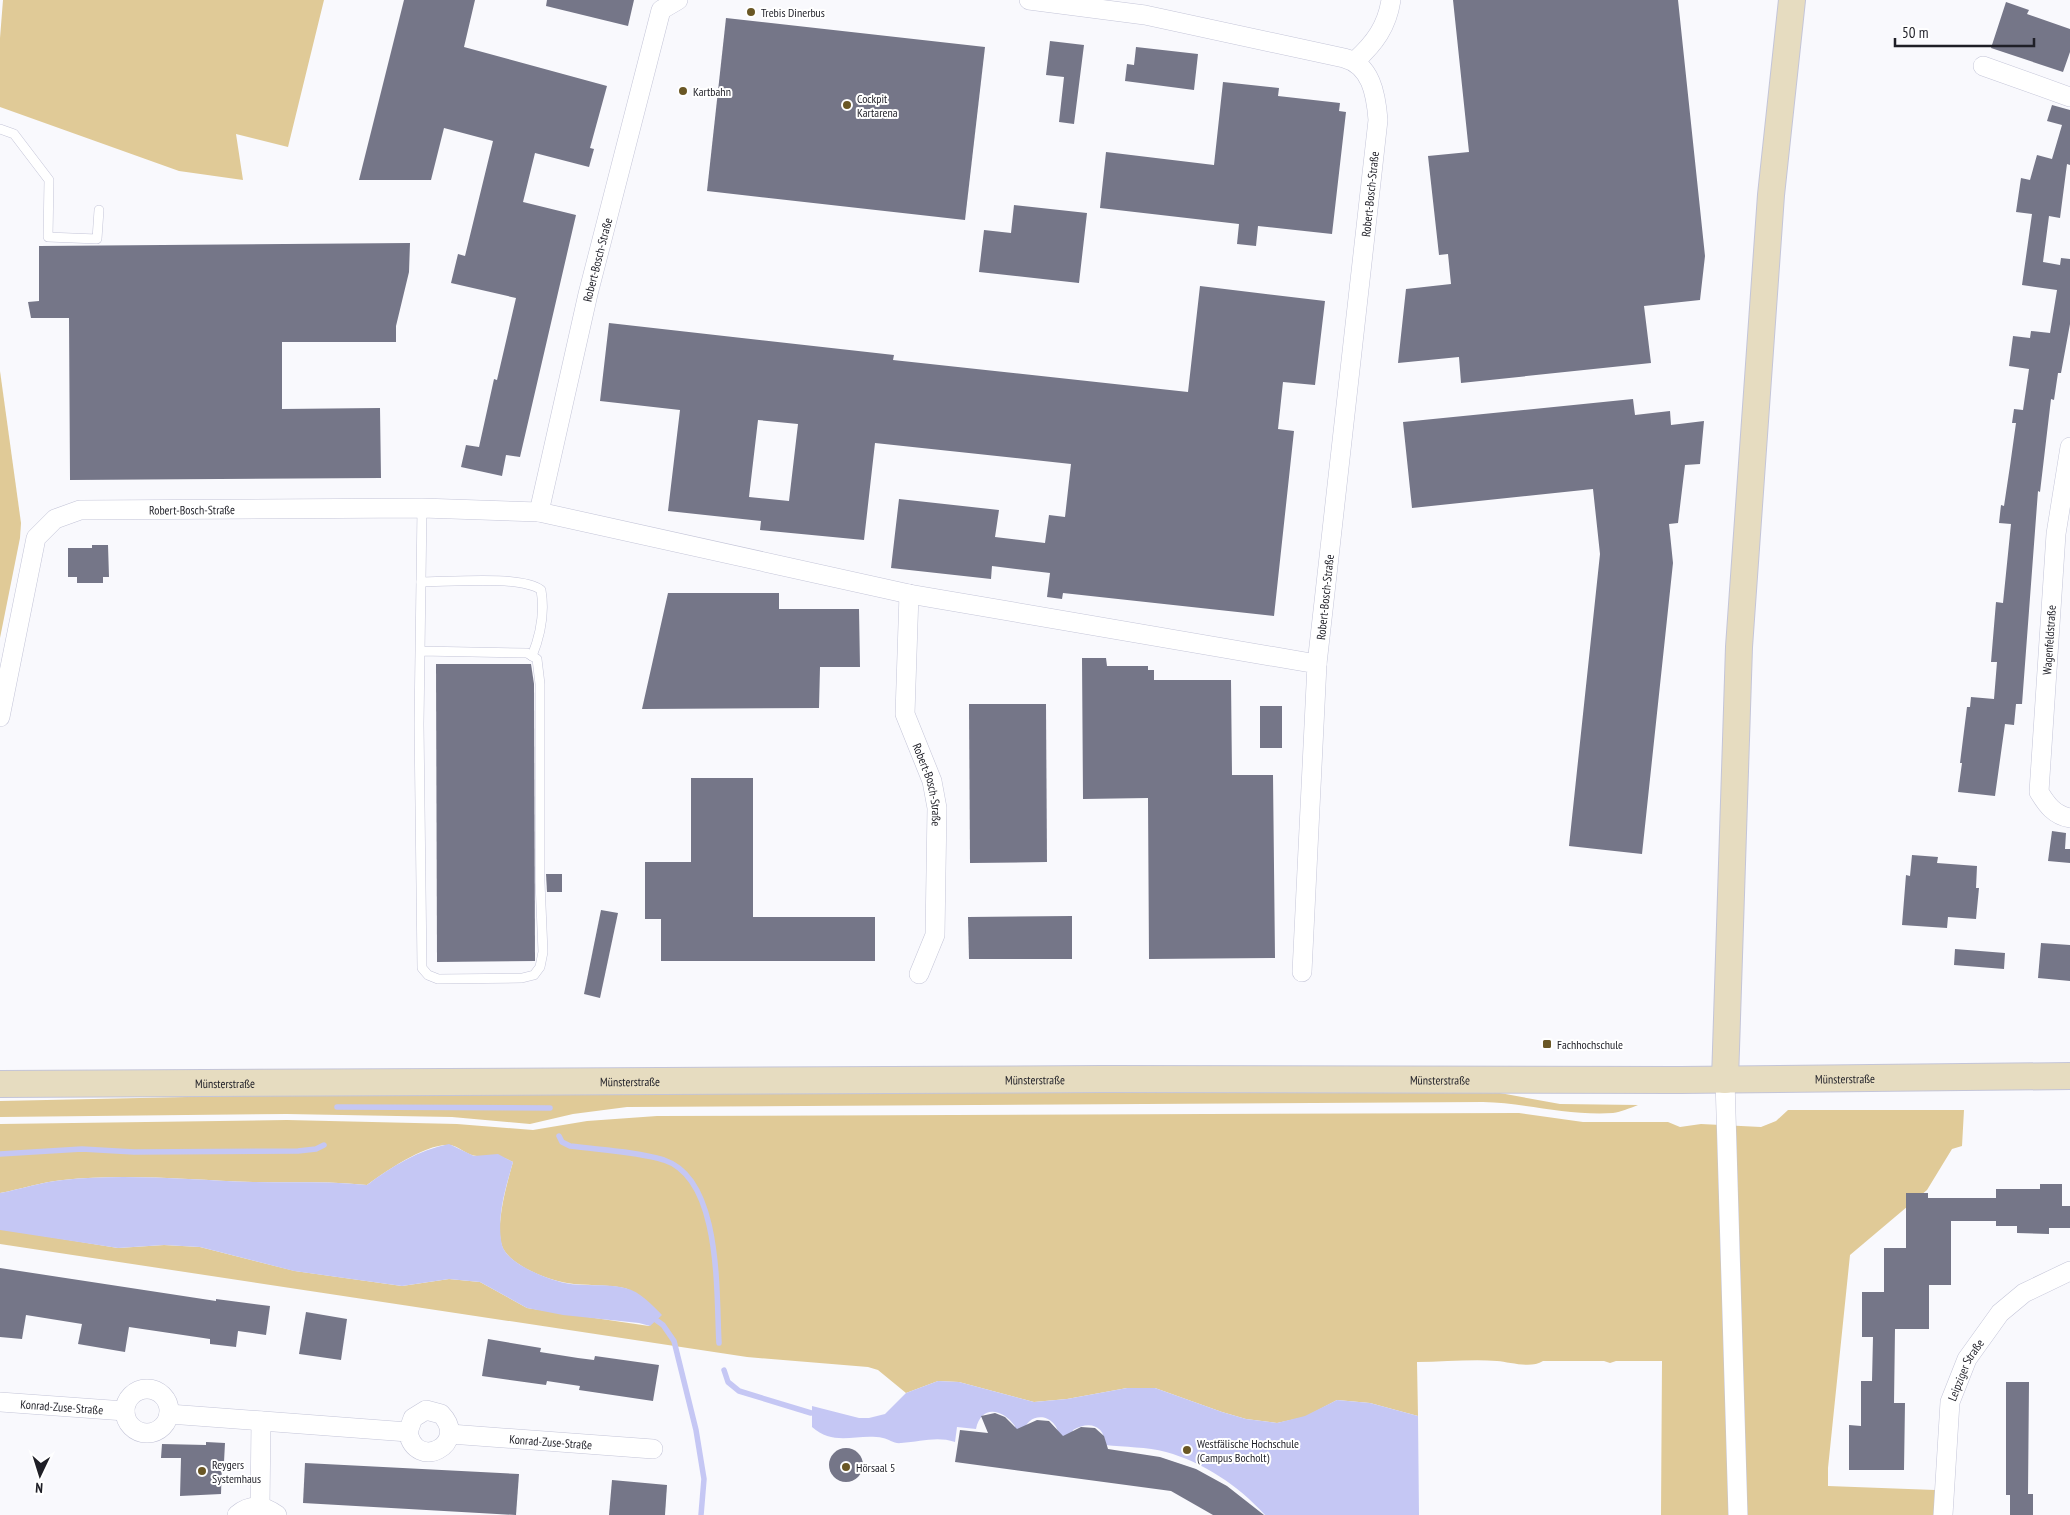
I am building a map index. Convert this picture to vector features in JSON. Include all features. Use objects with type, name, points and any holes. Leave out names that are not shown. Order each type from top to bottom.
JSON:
[{"type":"main road","points":[[1725,1080],[1739,647],[1771,195],[1792,0]]},
{"type":"main road","name":"Münsterstraße","points":[[0,1084],[1093,1079],[1725,1080],[2070,1076]]},
{"type":"street","name":"Robert-Bosch-Straße","points":[[539,512],[588,294],[662,5],[678,0]]},
{"type":"street","points":[[1029,0],[1145,15],[1355,61],[1373,45],[1388,18],[1391,0]]},
{"type":"street","name":"Robert-Bosch-Straße","points":[[1302,972],[1317,664],[1378,120],[1377,95],[1368,78],[1355,61]]},
{"type":"street","points":[[1983,66],[2070,97]]},
{"type":"street","name":"Wagenfeldstraße","points":[[2070,447],[2056,534],[2039,792],[2048,807],[2070,818]]},
{"type":"street","name":"Robert-Bosch-Straße","points":[[0,718],[36,538],[55,519],[80,510],[422,508],[539,512],[909,594],[1317,664]]},
{"type":"street","name":"Robert-Bosch-Straße","points":[[909,594],[905,714],[932,781],[937,808],[936,935],[920,974]]},
{"type":"street","points":[[1725,1080],[1738,1515]]},
{"type":"street","name":"Leipziger Straße","points":[[1943,1515],[1950,1402],[1967,1359],[2000,1313],[2024,1293],[2070,1271]]},
{"type":"street","points":[[152,1390],[160,1392],[165,1398],[169,1414],[161,1427],[147,1432],[130,1424],[125,1412],[130,1398],[136,1392],[152,1390]]},
{"type":"street","name":"Konrad-Zuse-Straße","points":[[0,1402],[125,1412]]},
{"type":"street","points":[[434,1410],[447,1419],[450,1434],[448,1441],[439,1450],[426,1452],[414,1445],[408,1432],[409,1424],[418,1413],[434,1410]]},
{"type":"street","points":[[169,1414],[408,1432]]},
{"type":"street","points":[[260,1507],[261,1421]]},
{"type":"street","name":"Konrad-Zuse-Straße","points":[[450,1434],[653,1449]]},
{"type":"street","points":[[237,1515],[251,1507],[270,1510],[277,1515]]},
{"type":"lane","points":[[0,129],[14,134],[49,180],[48,237],[97,238],[99,210]]},
{"type":"lane","points":[[420,651],[527,653],[536,659],[539,668],[540,882],[543,952],[540,967],[534,975],[522,978],[438,979],[428,975],[422,968],[420,958],[420,651],[422,508]]},
{"type":"lane","points":[[421,582],[516,581],[534,584],[541,590],[544,606],[537,644],[532,656]]},
{"type":"shaded area","points":[[3,0],[324,0],[288,147],[236,134],[243,180],[179,171],[0,107],[0,38]]},
{"type":"shaded area","points":[[0,371],[21,523],[20,538],[0,638]]},
{"type":"shaded area","points":[[1489,1091],[1560,1104],[1638,1105],[1616,1112],[1597,1113],[1580,1113],[1483,1102],[627,1107],[573,1114],[530,1124],[452,1117],[287,1114],[0,1117],[0,1101],[283,1095]]},
{"type":"shaded area","points":[[1788,1110],[1964,1110],[1962,1146],[1952,1149],[1927,1190],[1850,1255],[1828,1468],[1828,1486],[1935,1490],[1935,1515],[1661,1515],[1662,1361],[1616,1361],[1610,1363],[1604,1361],[1543,1361],[1533,1365],[1487,1360],[1417,1362],[1418,1416],[1370,1403],[1337,1400],[1305,1417],[1277,1423],[1246,1419],[1155,1388],[1127,1388],[1067,1399],[1034,1402],[959,1382],[938,1381],[906,1393],[878,1370],[868,1367],[747,1357],[0,1244],[0,1230],[7,1230],[118,1248],[164,1245],[200,1247],[295,1271],[402,1286],[449,1279],[480,1282],[527,1308],[649,1326],[661,1315],[628,1289],[567,1283],[550,1279],[521,1265],[506,1253],[502,1246],[500,1227],[503,1204],[513,1162],[502,1157],[473,1156],[452,1145],[440,1146],[406,1159],[367,1185],[110,1177],[55,1181],[0,1193],[0,1124],[287,1120],[457,1124],[533,1130],[587,1121],[657,1116],[1519,1113],[1583,1122],[1668,1122],[1680,1127],[1701,1124],[1761,1127],[1776,1121]]},
{"type":"water","points":[[449,1144],[474,1156],[498,1154],[513,1162],[507,1182],[500,1224],[502,1245],[505,1252],[511,1258],[529,1270],[557,1281],[572,1284],[603,1285],[631,1290],[645,1299],[662,1315],[650,1326],[639,1323],[563,1315],[527,1308],[480,1282],[449,1279],[402,1286],[294,1271],[200,1247],[164,1245],[118,1248],[0,1230],[0,1193],[47,1182],[86,1178],[134,1177],[367,1185],[386,1171],[406,1160],[427,1150]]},
{"type":"water","points":[[938,1381],[959,1382],[1034,1402],[1067,1399],[1127,1388],[1155,1388],[1246,1419],[1277,1423],[1305,1416],[1337,1400],[1370,1403],[1418,1416],[1419,1515],[1265,1515],[1244,1494],[1220,1476],[1180,1456],[1159,1450],[1105,1445],[1104,1438],[1099,1429],[1090,1425],[1073,1430],[1070,1441],[1059,1439],[1058,1431],[1054,1424],[1043,1418],[1036,1418],[1030,1421],[1025,1426],[1022,1435],[1014,1434],[1015,1426],[1005,1416],[993,1412],[987,1413],[979,1421],[976,1429],[957,1427],[955,1442],[935,1439],[898,1443],[873,1437],[837,1438],[820,1433],[812,1427],[812,1406],[859,1418],[869,1418],[885,1414],[906,1393]]},
{"type":"building","points":[[404,0],[475,0],[464,47],[607,86],[590,148],[594,149],[589,167],[535,153],[523,202],[576,215],[520,457],[506,455],[502,476],[461,467],[466,445],[479,447],[494,379],[497,380],[516,298],[451,283],[458,254],[465,256],[493,141],[444,128],[431,180],[359,180]]},
{"type":"building","points":[[547,0],[634,0],[628,26],[546,6]]},
{"type":"building","points":[[1453,0],[1678,0],[1705,256],[1700,300],[1644,306],[1651,363],[1461,383],[1459,357],[1398,363],[1406,289],[1451,284],[1448,254],[1439,255],[1428,156],[1469,152]]},
{"type":"building","points":[[2006,2],[2029,10],[2027,14],[2070,29],[2070,52],[2063,72],[1991,48]]},
{"type":"building","name":"Cockpit Kartarena","points":[[726,18],[985,47],[965,220],[707,191]]},
{"type":"building","points":[[1050,41],[1084,45],[1074,124],[1059,122],[1064,77],[1046,75]]},
{"type":"building","points":[[1136,47],[1198,54],[1194,90],[1125,81],[1127,64],[1134,65]]},
{"type":"building","points":[[1223,82],[1279,88],[1278,96],[1340,103],[1339,111],[1346,112],[1332,234],[1258,226],[1256,246],[1237,244],[1239,224],[1100,208],[1106,152],[1214,165]]},
{"type":"building","points":[[2052,105],[2070,110],[2070,165],[2067,164],[2060,218],[2049,216],[2043,262],[2060,265],[2061,258],[2070,259],[2070,324],[2061,373],[2058,373],[2054,400],[2051,399],[2040,492],[2038,491],[2022,704],[2016,704],[2014,725],[2005,724],[1995,796],[1958,792],[1967,707],[1970,707],[1971,697],[1994,699],[1997,662],[1991,662],[1996,602],[2003,603],[2011,524],[1999,523],[2001,505],[2004,506],[2016,423],[2012,423],[2014,409],[2023,410],[2029,369],[2009,366],[2013,336],[2030,338],[2031,331],[2050,333],[2057,290],[2022,285],[2032,214],[2016,212],[2021,178],[2030,180],[2037,155],[2052,159],[2062,125],[2047,121]]},
{"type":"building","points":[[1014,205],[1087,213],[1079,283],[979,272],[984,230],[1011,233]]},
{"type":"building","points":[[410,243],[409,272],[396,326],[396,342],[282,342],[282,409],[380,408],[381,478],[70,480],[69,318],[31,318],[28,302],[39,301],[39,246]]},
{"type":"building","points":[[1200,286],[1325,301],[1315,385],[1283,382],[1278,429],[1294,431],[1274,616],[1063,593],[1062,599],[1047,597],[1050,573],[992,566],[991,579],[891,568],[899,499],[999,510],[995,537],[1045,543],[1049,515],[1065,517],[1071,464],[875,443],[864,540],[760,530],[761,521],[668,511],[680,410],[600,401],[609,323],[894,355],[893,360],[1188,392]],"holes":[[[758,420],[798,424],[789,501],[749,497]]]},
{"type":"building","points":[[1633,399],[1635,415],[1670,411],[1671,425],[1704,421],[1700,464],[1685,465],[1678,523],[1669,524],[1673,563],[1642,854],[1569,846],[1600,554],[1593,489],[1412,508],[1403,422]]},
{"type":"building","points":[[92,545],[108,545],[109,577],[103,577],[103,583],[77,583],[77,577],[68,577],[68,548],[92,548]]},
{"type":"building","points":[[668,593],[779,593],[779,609],[859,609],[860,667],[820,667],[819,708],[642,709]]},
{"type":"building","points":[[1082,658],[1106,658],[1107,666],[1148,666],[1148,670],[1154,670],[1154,680],[1231,680],[1232,775],[1273,775],[1275,958],[1149,959],[1148,798],[1083,799]]},
{"type":"building","points":[[436,664],[531,664],[534,684],[535,961],[437,962]]},
{"type":"building","points":[[969,704],[1046,704],[1047,862],[970,863]]},
{"type":"building","points":[[1260,706],[1282,706],[1282,748],[1260,748]]},
{"type":"building","points":[[691,778],[753,778],[753,917],[875,917],[875,961],[661,961],[661,919],[645,919],[645,862],[691,862]]},
{"type":"building","points":[[2052,831],[2066,833],[2065,849],[2070,849],[2070,863],[2048,861]]},
{"type":"building","points":[[1912,855],[1938,857],[1937,863],[1977,866],[1976,888],[1979,888],[1976,919],[1948,917],[1947,928],[1902,925],[1906,875],[1910,876]]},
{"type":"building","points":[[546,874],[562,874],[562,892],[547,892]]},
{"type":"building","points":[[601,910],[618,913],[600,998],[584,994]]},
{"type":"building","points":[[1072,916],[1072,959],[969,959],[968,917]]},
{"type":"building","points":[[2041,943],[2070,945],[2070,981],[2038,978]]},
{"type":"building","points":[[1955,949],[2005,953],[2004,969],[1954,965]]},
{"type":"building","points":[[2040,1184],[2062,1184],[2062,1206],[2070,1206],[2070,1228],[2049,1228],[2049,1234],[2017,1233],[2017,1226],[1996,1226],[1996,1221],[1951,1221],[1951,1285],[1929,1285],[1929,1329],[1895,1329],[1894,1403],[1905,1403],[1904,1470],[1849,1470],[1849,1425],[1861,1426],[1861,1381],[1872,1381],[1873,1337],[1862,1337],[1862,1292],[1884,1292],[1884,1248],[1906,1248],[1906,1193],[1928,1193],[1928,1198],[1996,1198],[1996,1189],[2040,1189]]},
{"type":"building","points":[[0,1268],[216,1301],[216,1299],[270,1306],[266,1335],[238,1331],[236,1347],[210,1344],[210,1339],[129,1327],[125,1352],[78,1344],[82,1324],[26,1315],[22,1339],[0,1337]]},
{"type":"building","points":[[306,1312],[347,1319],[341,1360],[299,1354]]},
{"type":"building","points":[[488,1339],[541,1348],[540,1352],[578,1358],[594,1360],[595,1356],[659,1365],[653,1401],[579,1390],[580,1386],[547,1381],[546,1385],[482,1376]]},
{"type":"building","points":[[2006,1382],[2029,1382],[2028,1494],[2033,1494],[2033,1515],[2010,1515],[2010,1495],[2006,1495]]},
{"type":"building","points":[[995,1413],[1005,1417],[1017,1429],[1037,1420],[1049,1421],[1063,1436],[1081,1427],[1095,1428],[1104,1436],[1108,1449],[1160,1457],[1196,1469],[1227,1486],[1264,1515],[1213,1515],[1171,1491],[955,1462],[960,1430],[988,1433],[981,1416]]},
{"type":"building","name":"Reygers Systemhaus","points":[[206,1442],[225,1443],[224,1462],[222,1462],[221,1494],[180,1496],[181,1458],[161,1458],[162,1444],[206,1445]]},
{"type":"building","name":"Hörsaal 5","points":[[846,1448],[853,1449],[858,1453],[862,1458],[862,1472],[858,1477],[853,1481],[846,1482],[839,1481],[834,1477],[830,1472],[829,1465],[830,1458],[834,1453],[839,1449]]},
{"type":"building","points":[[305,1463],[519,1474],[516,1515],[303,1503]]},
{"type":"building","points":[[612,1480],[667,1485],[665,1515],[609,1515]]},
{"type":"waterway","points":[[337,1107],[550,1108]]},
{"type":"waterway","points":[[559,1136],[562,1142],[570,1146],[653,1157],[664,1160],[683,1171],[697,1190],[706,1213],[712,1240],[716,1269],[719,1343]]},
{"type":"waterway","points":[[0,1154],[82,1149],[134,1152],[298,1151],[316,1149],[324,1145]]},
{"type":"waterway","points":[[656,1320],[663,1325],[674,1341],[696,1430],[704,1479],[701,1515]]},
{"type":"waterway","points":[[724,1370],[728,1382],[739,1391],[811,1413]]},
{"type":"place","name":"Trebis Dinerbus","points":[[751,12]]},
{"type":"place","name":"Kartbahn","points":[[683,91]]},
{"type":"place","name":"Cockpit Kartarena","points":[[847,105]]},
{"type":"place","name":"Fachhochschule","points":[[1547,1044]]},
{"type":"place","name":"Westfälische Hochschule (Campus Bocholt)","points":[[1187,1450]]},
{"type":"place","name":"Hörsaal 5","points":[[846,1467]]},
{"type":"place","name":"Reygers Systemhaus","points":[[202,1471]]}]
